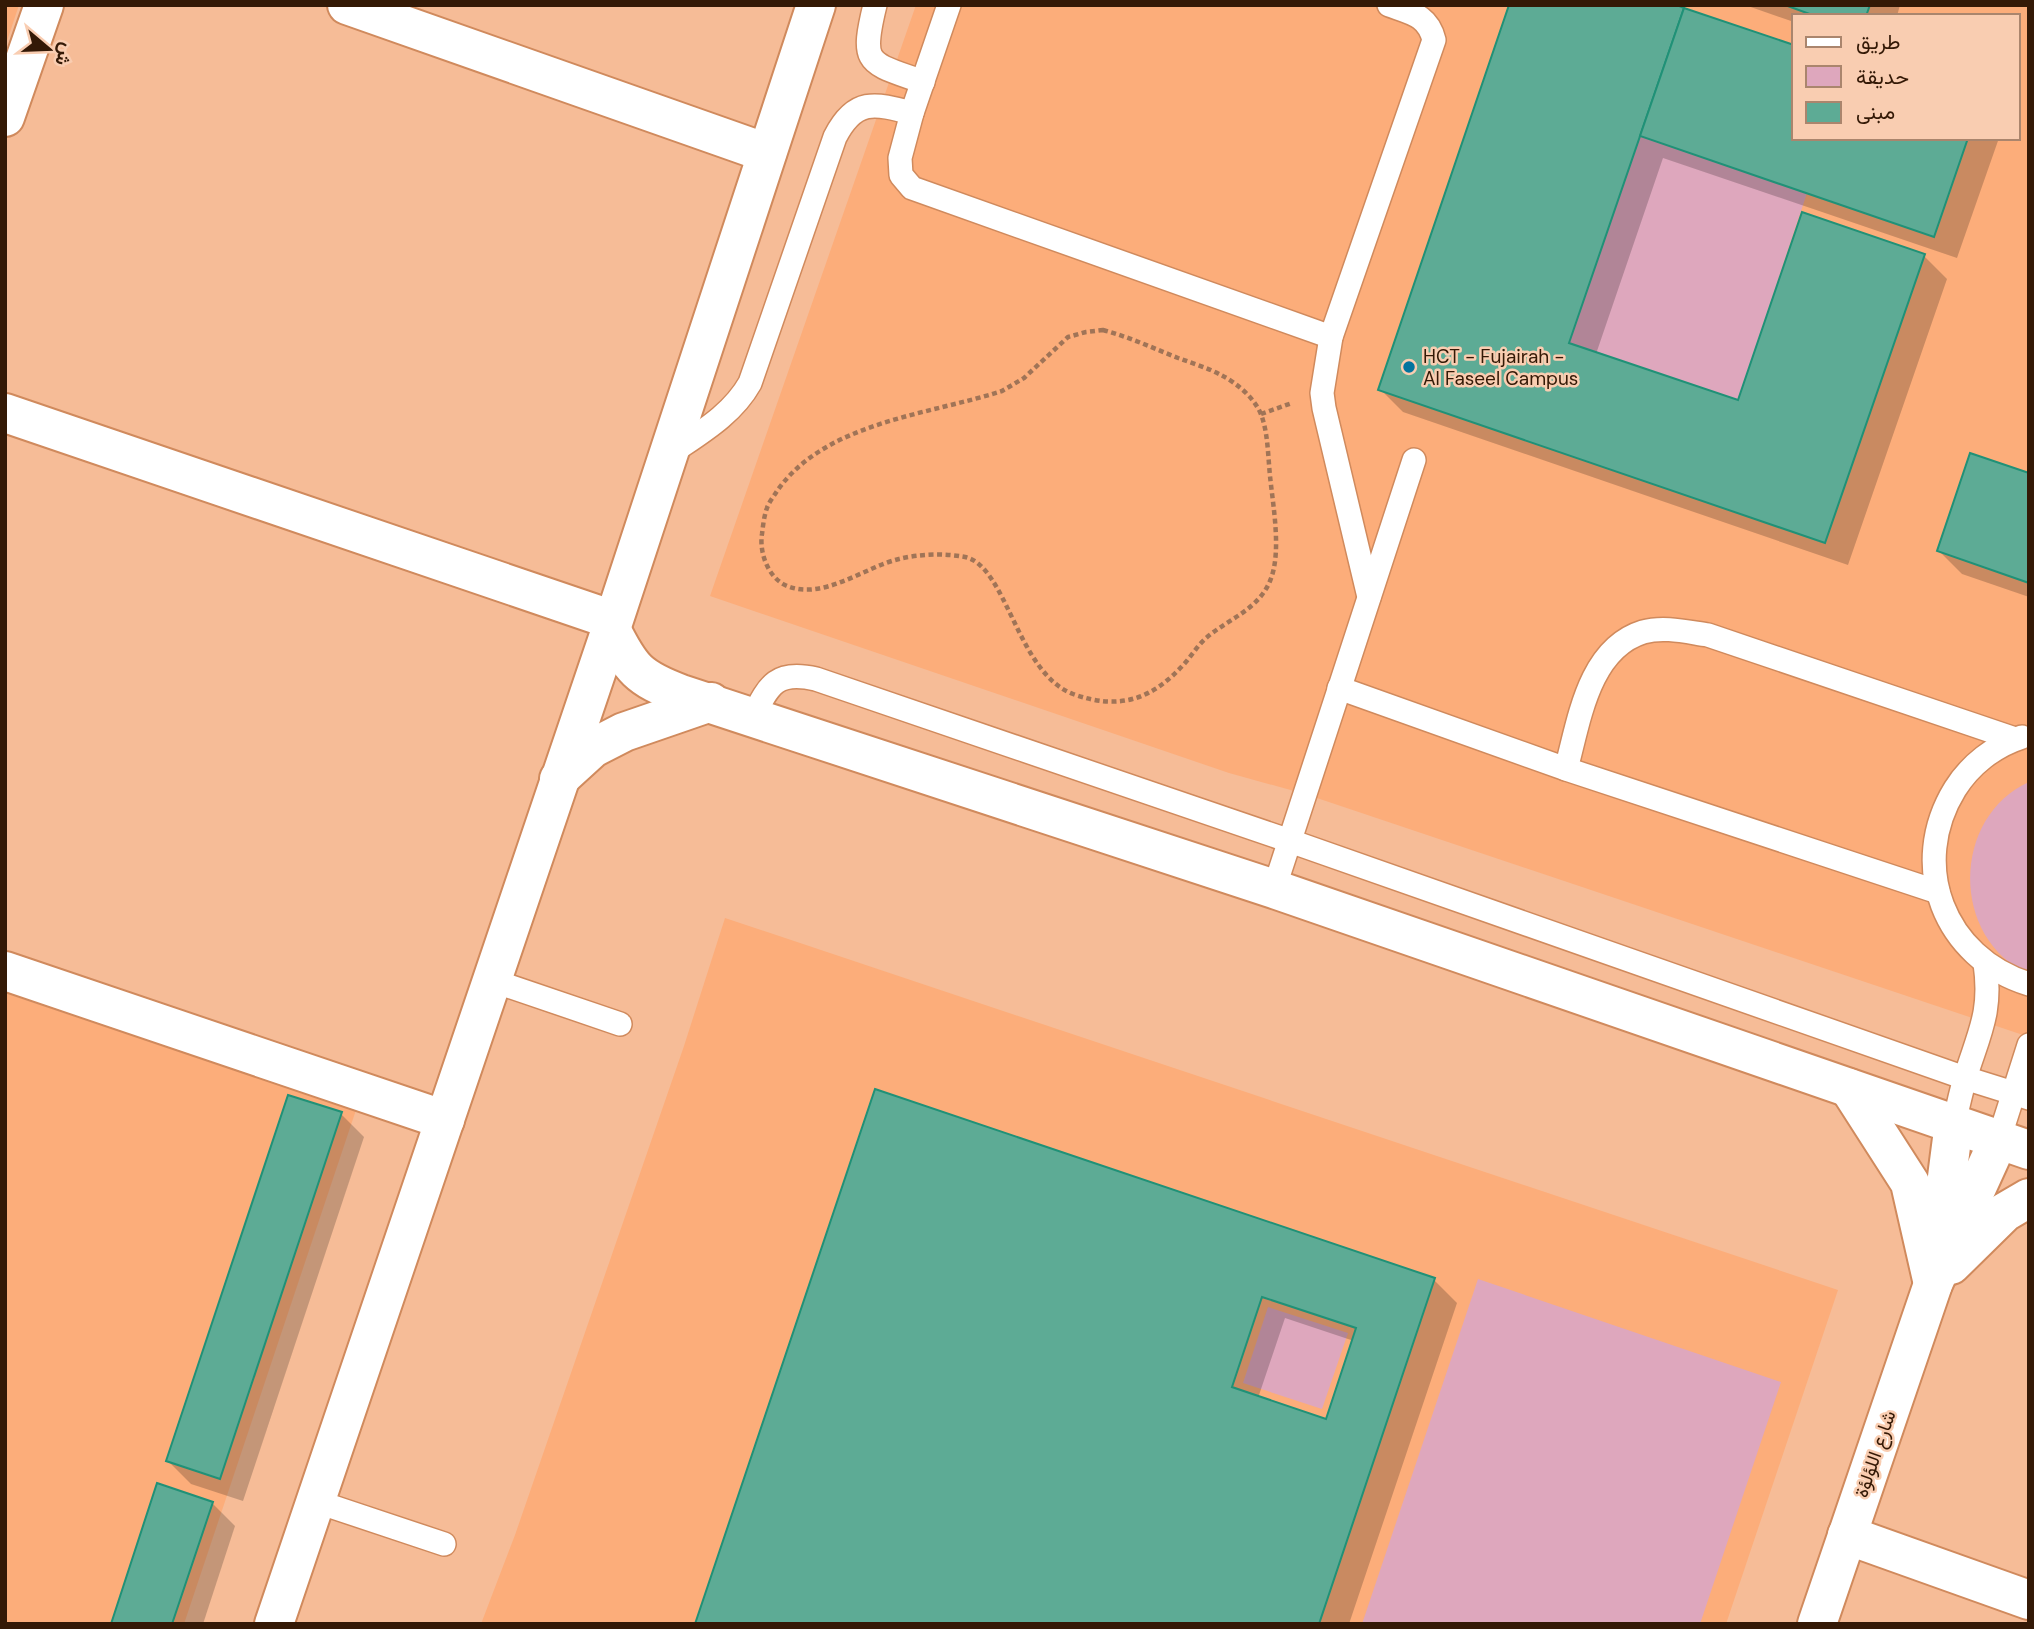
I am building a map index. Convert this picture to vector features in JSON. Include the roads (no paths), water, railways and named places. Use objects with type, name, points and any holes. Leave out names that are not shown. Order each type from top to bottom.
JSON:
[{"type":"street","points":[[5,117],[44,5]]},
{"type":"street","points":[[347,5],[766,153]]},
{"type":"street","points":[[274,1624],[669,455],[816,5]]},
{"type":"street","points":[[5,412],[612,624],[623,653],[641,676],[660,686],[1274,889],[2014,1145]]},
{"type":"street","points":[[558,779],[593,748],[624,732],[711,702]]},
{"type":"street","points":[[5,971],[444,1120]]},
{"type":"street","points":[[1849,1088],[1910,1183],[1933,1284]]},
{"type":"street","name":"شارع اللؤلؤة","points":[[1933,1284],[1954,1124]]},
{"type":"street","name":"شارع اللؤلؤة","points":[[1817,1624],[1933,1284],[2014,1145]]},
{"type":"street","points":[[1933,1284],[2006,1212],[2029,1198]]},
{"type":"street","points":[[1847,1535],[2029,1600]]},
{"type":"lane","points":[[875,5],[867,42],[868,54],[875,62],[923,82]]},
{"type":"lane","points":[[949,5],[912,113],[899,166],[901,175],[912,188],[1331,337]]},
{"type":"lane","points":[[1369,597],[1322,393],[1331,337],[1434,40],[1431,28],[1424,20],[1389,5]]},
{"type":"lane","points":[[669,455],[723,416],[739,401],[750,383],[835,137],[849,114],[868,106],[880,105],[912,113]]},
{"type":"lane","points":[[1274,889],[1413,460]]},
{"type":"lane","points":[[1566,769],[1596,672],[1613,649],[1643,632],[1675,629],[1708,635],[2022,737]]},
{"type":"lane","points":[[753,717],[766,690],[780,678],[798,675],[807,677],[1290,841],[1965,1078],[2021,1095]]},
{"type":"lane","points":[[1339,688],[1566,769],[1938,892]]},
{"type":"lane","points":[[2022,737],[1994,750],[1975,764],[1960,782],[1939,823],[1934,846],[1934,869],[1938,892],[1955,931],[1968,948],[2005,975],[2029,984]]},
{"type":"lane","points":[[1954,1124],[1965,1078],[1987,1009],[1985,963]]},
{"type":"lane","points":[[491,980],[620,1024]]},
{"type":"lane","points":[[2014,1145],[2029,1045]]},
{"type":"lane","points":[[315,1501],[444,1544]]},
{"type":"place","name":"HCT - Fujairah - Al Faseel Campus","points":[[1409,367]]}]
